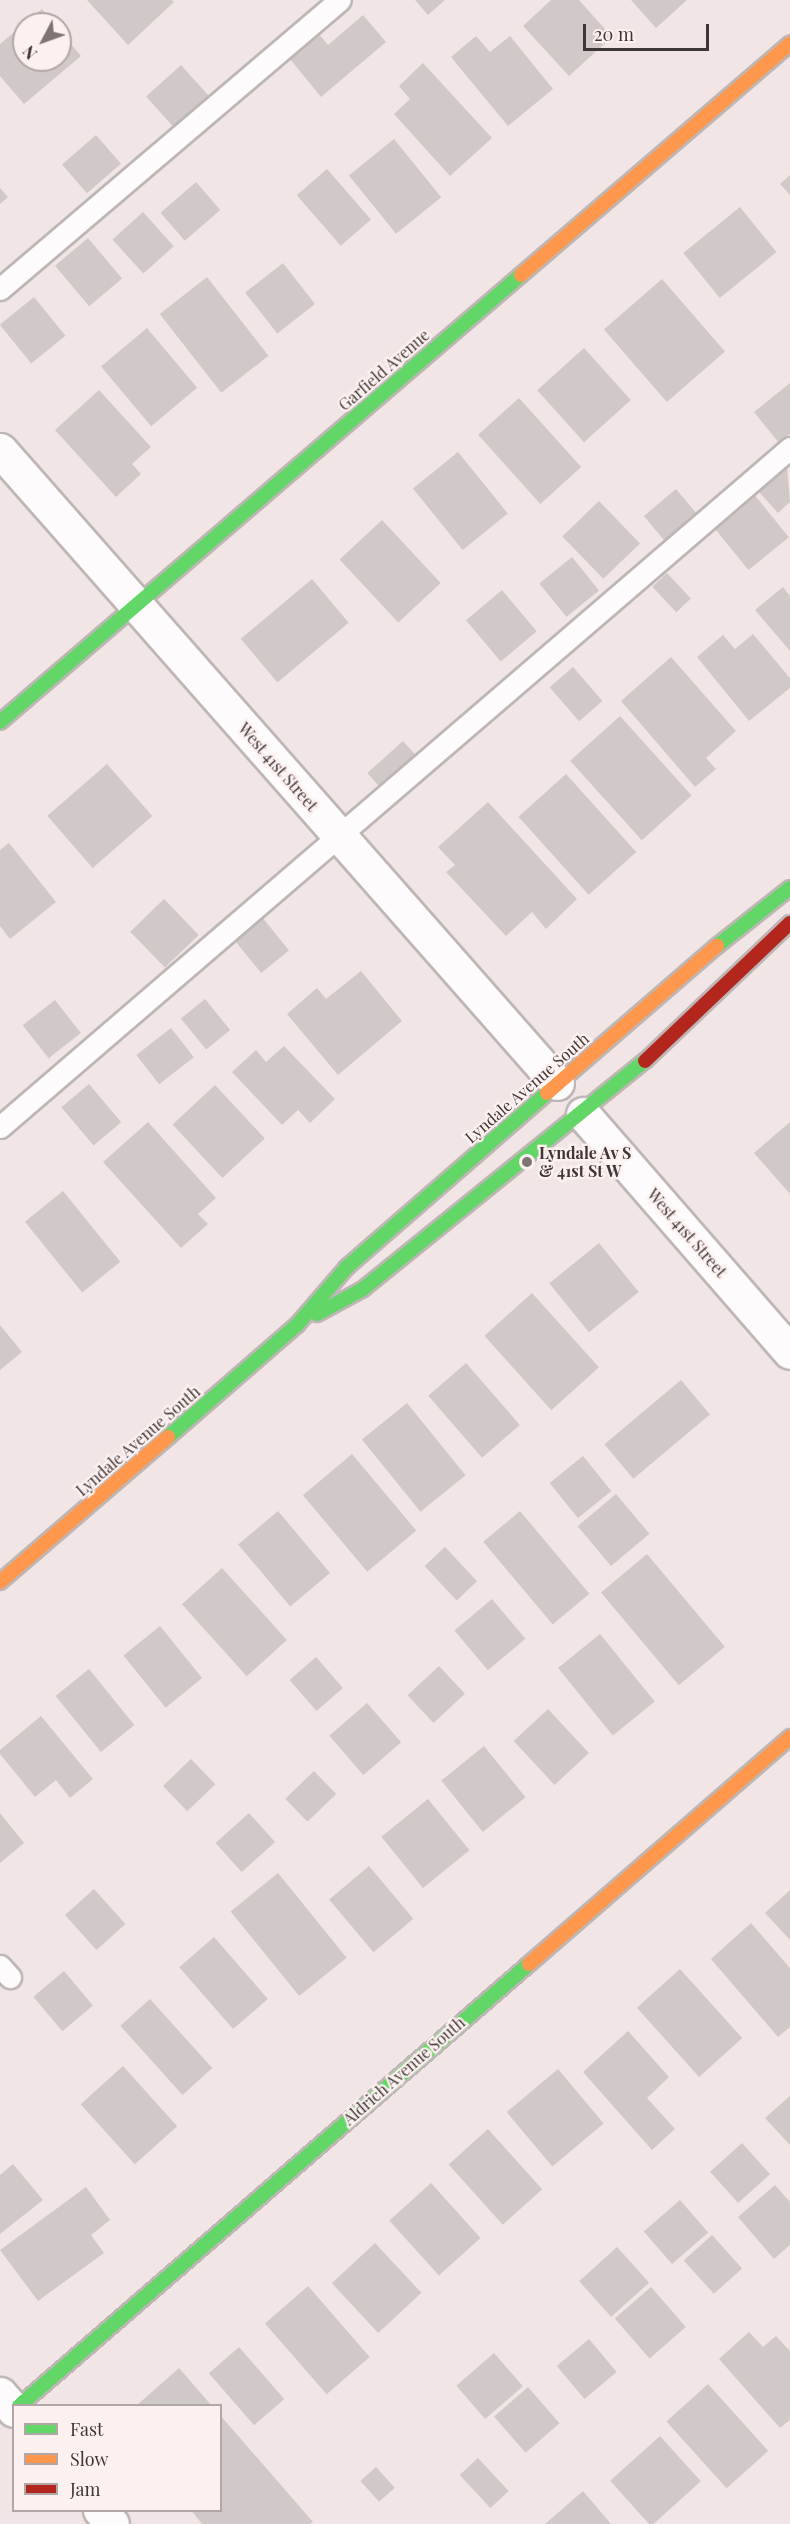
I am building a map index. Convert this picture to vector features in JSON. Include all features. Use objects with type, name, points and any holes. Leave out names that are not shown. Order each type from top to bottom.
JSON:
[{"type":"street","name":"Garfield Avenue","points":[[0,722],[790,44]]},
{"type":"street","name":"West 41st Street","points":[[0,450],[557,1083]]},
{"type":"street","name":"Lyndale Avenue South","points":[[0,1582],[297,1325],[347,1267],[557,1083],[790,888]]},
{"type":"street","name":"Lyndale Avenue South","points":[[297,1325],[363,1289],[584,1114],[685,1026],[790,923]]},
{"type":"street","name":"West 41st Street","points":[[584,1114],[790,1352]]},
{"type":"street","name":"Aldrich Avenue South","points":[[21,2404],[790,1737]]},
{"type":"street","points":[[0,2394],[12,2408]]},
{"type":"street","points":[[0,2422],[12,2412]]},
{"type":"street","points":[[101,2512],[112,2524]]},
{"type":"lane","points":[[0,289],[340,0]]},
{"type":"lane","points":[[0,1127],[790,448]]},
{"type":"building","points":[[87,0],[172,0],[174,2],[128,45]]},
{"type":"building","points":[[415,0],[445,0],[428,15]]},
{"type":"building","points":[[551,0],[579,0],[612,37],[569,76],[523,26]]},
{"type":"building","points":[[631,0],[687,0],[656,28]]},
{"type":"building","points":[[363,15],[386,42],[321,97],[290,59],[319,34],[328,45]]},
{"type":"building","points":[[12,34],[12,72],[62,72],[24,104],[0,76],[0,44]]},
{"type":"building","points":[[476,36],[490,52],[510,36],[553,89],[508,126],[451,57]]},
{"type":"building","points":[[72,45],[81,56],[72,64]]},
{"type":"building","points":[[423,63],[492,138],[450,176],[394,114],[410,99],[399,86]]},
{"type":"building","points":[[181,65],[212,100],[178,131],[146,96]]},
{"type":"building","points":[[96,135],[121,164],[87,193],[62,165]]},
{"type":"building","points":[[394,139],[441,197],[396,234],[349,176]]},
{"type":"building","points":[[327,169],[371,220],[341,246],[297,195]]},
{"type":"building","points":[[790,175],[790,195],[780,184]]},
{"type":"building","points":[[196,182],[220,210],[185,241],[161,213]]},
{"type":"building","points":[[0,188],[8,197],[0,204]]},
{"type":"building","points":[[740,207],[777,252],[720,298],[683,253]]},
{"type":"building","points":[[143,212],[174,246],[143,274],[113,239]]},
{"type":"building","points":[[88,238],[122,279],[89,306],[55,266]]},
{"type":"building","points":[[283,263],[315,304],[277,334],[245,293]]},
{"type":"building","points":[[207,277],[269,356],[221,393],[160,314]]},
{"type":"building","points":[[662,279],[725,351],[667,402],[604,330]]},
{"type":"building","points":[[34,297],[65,336],[31,364],[0,325]]},
{"type":"building","points":[[147,328],[197,388],[151,426],[101,367]]},
{"type":"building","points":[[584,348],[631,400],[584,442],[537,390]]},
{"type":"building","points":[[790,383],[790,434],[779,443],[754,412]]},
{"type":"building","points":[[99,390],[151,447],[132,464],[141,474],[116,497],[55,430]]},
{"type":"building","points":[[519,398],[581,467],[540,504],[478,435]]},
{"type":"building","points":[[458,452],[508,513],[463,550],[413,489]]},
{"type":"building","points":[[787,466],[790,502],[778,513],[759,492]]},
{"type":"building","points":[[676,489],[698,516],[666,543],[644,516]]},
{"type":"building","points":[[753,493],[789,537],[748,570],[713,526]]},
{"type":"building","points":[[599,501],[640,543],[603,579],[562,536]]},
{"type":"building","points":[[382,520],[441,583],[398,622],[340,560]]},
{"type":"building","points":[[572,557],[599,590],[566,617],[539,583]]},
{"type":"building","points":[[667,573],[691,599],[676,612],[652,587]]},
{"type":"building","points":[[312,579],[349,623],[277,682],[241,639]]},
{"type":"building","points":[[783,587],[790,596],[790,651],[755,610]]},
{"type":"building","points":[[502,590],[537,631],[501,662],[466,620]]},
{"type":"building","points":[[753,634],[790,678],[790,688],[749,721],[697,657],[723,635],[735,649]]},
{"type":"building","points":[[671,657],[736,731],[706,758],[716,769],[695,787],[621,701]]},
{"type":"building","points":[[573,667],[603,701],[579,721],[550,687]]},
{"type":"building","points":[[620,716],[692,796],[642,840],[570,761]]},
{"type":"building","points":[[403,741],[419,759],[383,791],[367,773]]},
{"type":"building","points":[[107,764],[152,816],[93,868],[47,816]]},
{"type":"building","points":[[566,774],[636,852],[589,895],[518,817]]},
{"type":"building","points":[[488,802],[577,899],[546,929],[532,912],[506,936],[446,872],[455,865],[438,847]]},
{"type":"building","points":[[9,843],[56,902],[10,939],[0,926],[0,850]]},
{"type":"building","points":[[164,899],[199,935],[165,968],[130,932]]},
{"type":"building","points":[[262,917],[289,950],[261,973],[234,940]]},
{"type":"building","points":[[361,971],[402,1021],[338,1075],[287,1014],[317,988],[326,999]]},
{"type":"building","points":[[205,999],[230,1030],[206,1050],[181,1019]]},
{"type":"building","points":[[55,1000],[81,1033],[49,1058],[23,1025]]},
{"type":"building","points":[[171,1028],[194,1057],[159,1084],[136,1055]]},
{"type":"building","points":[[284,1046],[335,1099],[310,1123],[298,1110],[282,1125],[232,1072],[256,1050],[266,1062]]},
{"type":"building","points":[[89,1084],[121,1122],[94,1145],[61,1107]]},
{"type":"building","points":[[215,1085],[265,1138],[222,1178],[173,1125]]},
{"type":"building","points":[[148,1122],[216,1198],[198,1214],[208,1224],[181,1248],[103,1162]]},
{"type":"building","points":[[790,1122],[790,1194],[754,1153]]},
{"type":"building","points":[[63,1191],[120,1262],[82,1293],[25,1222]]},
{"type":"building","points":[[599,1243],[639,1292],[589,1332],[549,1283]]},
{"type":"building","points":[[532,1293],[599,1367],[551,1410],[484,1336]]},
{"type":"building","points":[[0,1325],[22,1352],[0,1370]]},
{"type":"building","points":[[466,1363],[520,1425],[482,1458],[428,1396]]},
{"type":"building","points":[[681,1380],[710,1414],[633,1479],[604,1444]]},
{"type":"building","points":[[407,1403],[466,1475],[420,1512],[362,1440]]},
{"type":"building","points":[[352,1454],[416,1531],[367,1572],[303,1495]]},
{"type":"building","points":[[583,1456],[611,1491],[578,1518],[550,1483]]},
{"type":"building","points":[[616,1494],[649,1534],[611,1566],[578,1526]]},
{"type":"building","points":[[278,1511],[330,1573],[290,1606],[238,1544]]},
{"type":"building","points":[[520,1511],[589,1594],[553,1625],[483,1542]]},
{"type":"building","points":[[445,1547],[477,1581],[457,1600],[425,1566]]},
{"type":"building","points":[[647,1554],[725,1647],[679,1685],[601,1593]]},
{"type":"building","points":[[222,1568],[287,1640],[247,1676],[182,1604]]},
{"type":"building","points":[[492,1599],[525,1639],[488,1670],[454,1630]]},
{"type":"building","points":[[160,1626],[202,1678],[166,1708],[123,1656]]},
{"type":"building","points":[[600,1634],[655,1702],[613,1736],[558,1668]]},
{"type":"building","points":[[316,1657],[343,1688],[316,1711],[290,1680]]},
{"type":"building","points":[[439,1666],[465,1694],[433,1723],[408,1695]]},
{"type":"building","points":[[89,1669],[134,1725],[101,1752],[56,1696]]},
{"type":"building","points":[[367,1703],[401,1742],[363,1775],[329,1736]]},
{"type":"building","points":[[548,1709],[589,1753],[555,1785],[514,1741]]},
{"type":"building","points":[[41,1716],[93,1779],[70,1798],[56,1780],[35,1797],[0,1754],[0,1750]]},
{"type":"building","points":[[484,1746],[526,1797],[483,1832],[441,1781]]},
{"type":"building","points":[[191,1759],[215,1784],[187,1811],[163,1786]]},
{"type":"building","points":[[314,1771],[336,1794],[307,1822],[285,1799]]},
{"type":"building","points":[[428,1799],[470,1850],[423,1888],[381,1837]]},
{"type":"building","points":[[0,1813],[24,1843],[0,1863]]},
{"type":"building","points":[[249,1813],[275,1842],[242,1872],[216,1843]]},
{"type":"building","points":[[369,1866],[413,1919],[374,1952],[329,1899]]},
{"type":"building","points":[[278,1873],[347,1958],[299,1996],[231,1911]]},
{"type":"building","points":[[94,1889],[125,1924],[96,1950],[65,1915]]},
{"type":"building","points":[[790,1890],[790,1940],[765,1913]]},
{"type":"building","points":[[751,1923],[790,1968],[790,2027],[778,2037],[711,1959]]},
{"type":"building","points":[[214,1937],[268,1999],[233,2029],[179,1967]]},
{"type":"building","points":[[680,1969],[742,2038],[699,2077],[637,2008]]},
{"type":"building","points":[[64,1971],[93,2005],[62,2031],[33,1997]]},
{"type":"building","points":[[150,1999],[212,2068],[183,2095],[120,2026]]},
{"type":"building","points":[[628,2031],[669,2077],[647,2098],[675,2129],[652,2150],[583,2072]]},
{"type":"building","points":[[123,2066],[177,2126],[135,2164],[81,2104]]},
{"type":"building","points":[[558,2069],[604,2123],[552,2166],[507,2112]]},
{"type":"building","points":[[790,2096],[790,2145],[765,2118]]},
{"type":"building","points":[[488,2129],[542,2189],[503,2225],[449,2164]]},
{"type":"building","points":[[742,2143],[770,2174],[738,2203],[710,2172]]},
{"type":"building","points":[[13,2164],[43,2200],[0,2234],[0,2175]]},
{"type":"building","points":[[431,2183],[481,2238],[439,2275],[389,2220]]},
{"type":"building","points":[[775,2185],[790,2202],[790,2245],[774,2259],[738,2217]]},
{"type":"building","points":[[86,2187],[110,2220],[91,2235],[104,2253],[38,2301],[0,2250]]},
{"type":"building","points":[[680,2200],[708,2232],[672,2264],[644,2231]]},
{"type":"building","points":[[712,2235],[742,2268],[714,2294],[684,2260]]},
{"type":"building","points":[[375,2243],[421,2293],[378,2333],[332,2283]]},
{"type":"building","points":[[617,2247],[649,2283],[611,2317],[579,2281]]},
{"type":"building","points":[[308,2286],[370,2357],[327,2394],[265,2323]]},
{"type":"building","points":[[651,2287],[686,2327],[650,2358],[615,2318]]},
{"type":"building","points":[[749,2332],[763,2347],[776,2336],[790,2351],[790,2420],[780,2428],[719,2359]]},
{"type":"building","points":[[589,2339],[617,2372],[584,2399],[557,2366]]},
{"type":"building","points":[[239,2347],[284,2399],[254,2425],[209,2373]]},
{"type":"building","points":[[494,2353],[523,2386],[485,2419],[456,2386]]},
{"type":"building","points":[[179,2368],[210,2404],[138,2404]]},
{"type":"building","points":[[708,2384],[768,2451],[727,2488],[666,2421]]},
{"type":"building","points":[[528,2387],[559,2423],[526,2453],[494,2417]]},
{"type":"building","points":[[222,2417],[313,2522],[310,2524],[202,2524],[193,2512],[222,2512]]},
{"type":"building","points":[[660,2436],[701,2481],[653,2524],[649,2524],[610,2481]]},
{"type":"building","points":[[478,2458],[509,2491],[490,2508],[460,2475]]},
{"type":"building","points":[[376,2467],[395,2488],[379,2502],[360,2481]]},
{"type":"building","points":[[583,2491],[611,2524],[545,2524]]},
{"type":"traffic: fast","points":[[0,722],[521,275]]},
{"type":"traffic: fast","points":[[717,946],[790,888]]},
{"type":"traffic: fast","points":[[317,1314],[363,1289],[645,1061]]},
{"type":"traffic: fast","points":[[168,1437],[297,1325],[347,1267],[547,1093]]},
{"type":"traffic: fast","points":[[21,2404],[529,1964]]},
{"type":"traffic: slow","points":[[521,275],[790,44]]},
{"type":"traffic: slow","points":[[547,1093],[717,946]]},
{"type":"traffic: slow","points":[[0,1582],[168,1437]]},
{"type":"traffic: slow","points":[[529,1964],[790,1737]]},
{"type":"traffic: jam","points":[[645,1061],[790,923]]},
{"type":"place","name":"Lyndale Av S & 41st St W","points":[[527,1162]]}]
